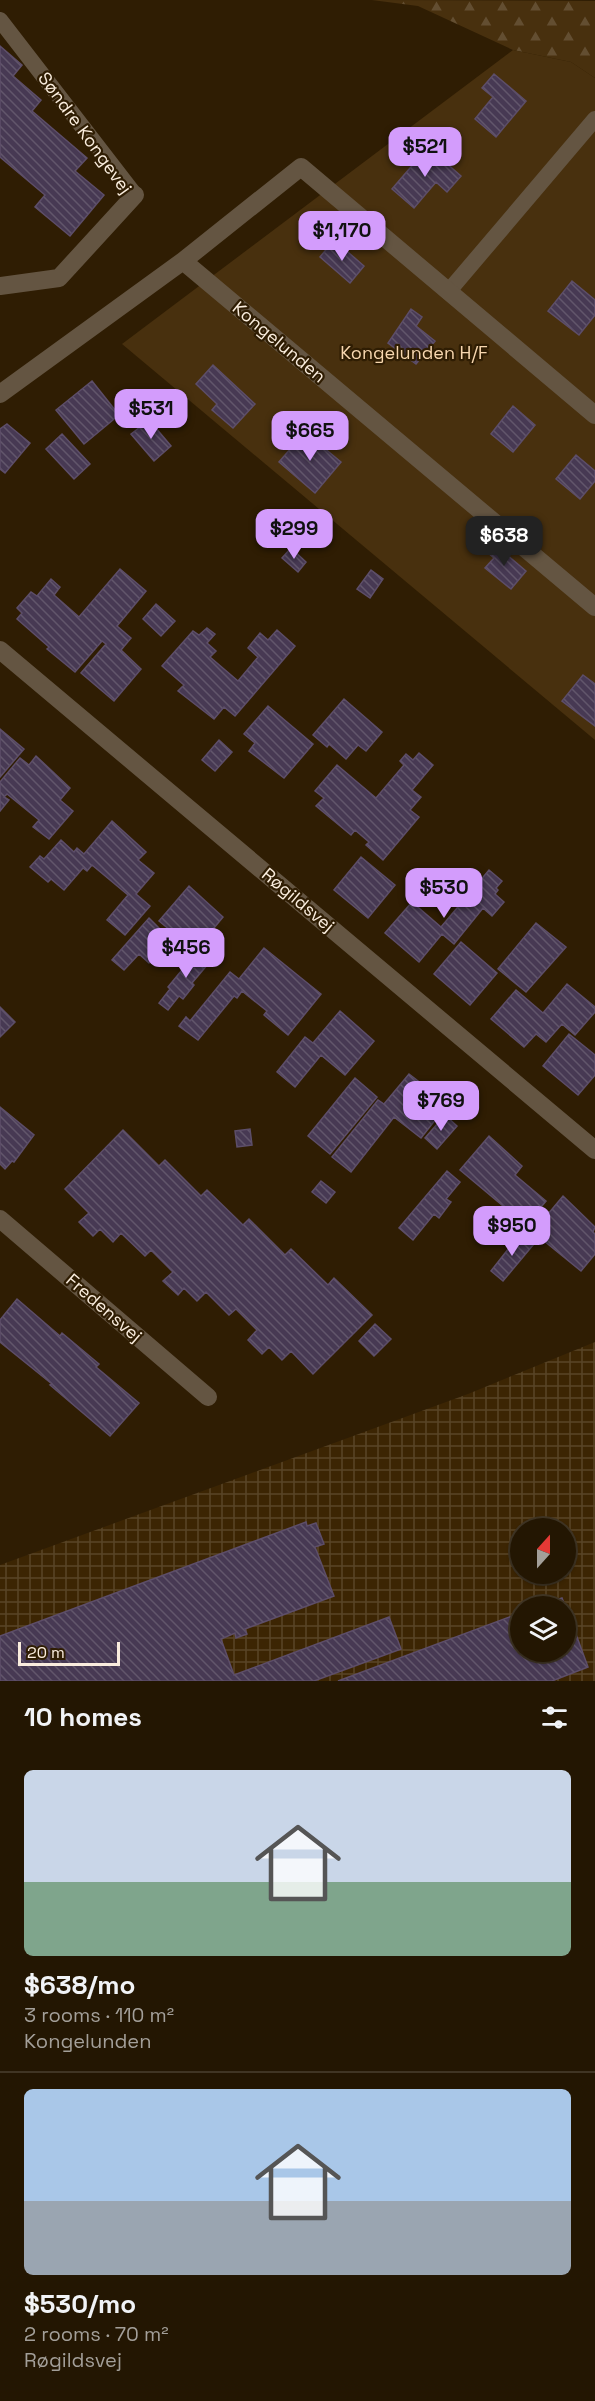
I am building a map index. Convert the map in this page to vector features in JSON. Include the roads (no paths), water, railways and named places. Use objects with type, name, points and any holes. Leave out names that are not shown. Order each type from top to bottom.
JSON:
[{"type":"street","points":[[0,394],[183,261],[301,167],[595,415]]},
{"type":"street","name":"Søndre Kongevej","points":[[1,282],[59,278],[135,195]]},
{"type":"street","name":"Kongelunden","points":[[183,261],[595,607]]},
{"type":"street","name":"Røgildsvej","points":[[0,650],[595,1150]]},
{"type":"street","name":"Fredensvej","points":[[0,1219],[208,1397]]},
{"type":"lane","name":"Søndre Kongevej","points":[[0,20],[135,195]]},
{"type":"lane","points":[[448,292],[595,119]]},
{"type":"park label","name":"Kongelunden H/F","points":[[414,353]]}]
